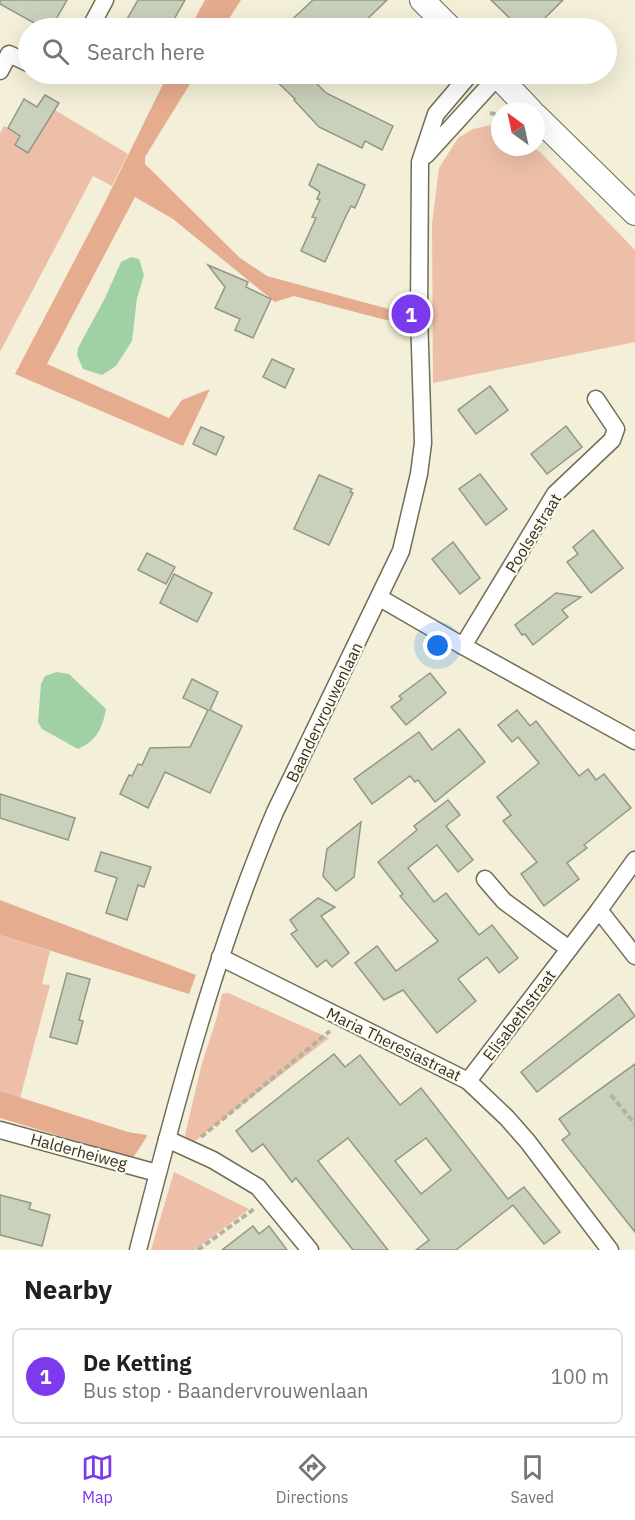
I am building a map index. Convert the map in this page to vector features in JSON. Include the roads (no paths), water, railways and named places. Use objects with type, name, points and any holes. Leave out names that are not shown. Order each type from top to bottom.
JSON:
[{"type":"main road","points":[[422,0],[440,18]]},
{"type":"main road","points":[[506,84],[522,102]]},
{"type":"main road","points":[[545,125],[635,213]]},
{"type":"street","points":[[95,18],[105,0]]},
{"type":"street","points":[[0,71],[9,54],[18,58]]},
{"type":"street","name":"Baandervrouwenlaan","points":[[138,1250],[166,1139],[219,957],[275,812],[401,551],[419,474],[423,443],[419,315],[420,162],[436,114],[462,84]]},
{"type":"street","points":[[420,162],[489,84]]},
{"type":"street","name":"Poolsestraat","points":[[463,646],[555,494],[612,440],[616,429],[596,399]]},
{"type":"street","points":[[380,598],[635,741]]},
{"type":"street","name":"Elisabethstraat","points":[[468,1081],[635,860]]},
{"type":"street","points":[[485,879],[504,901],[569,949]]},
{"type":"street","points":[[599,910],[635,956]]},
{"type":"street","name":"Maria Theresiastraat","points":[[219,957],[468,1081],[507,1118],[528,1142],[608,1249]]},
{"type":"street","name":"Halderheiweg","points":[[0,1130],[158,1173]]},
{"type":"street","points":[[166,1139],[239,1174],[258,1187],[310,1250]]},
{"type":"place","name":"De Ketting","points":[[411,314]]}]
